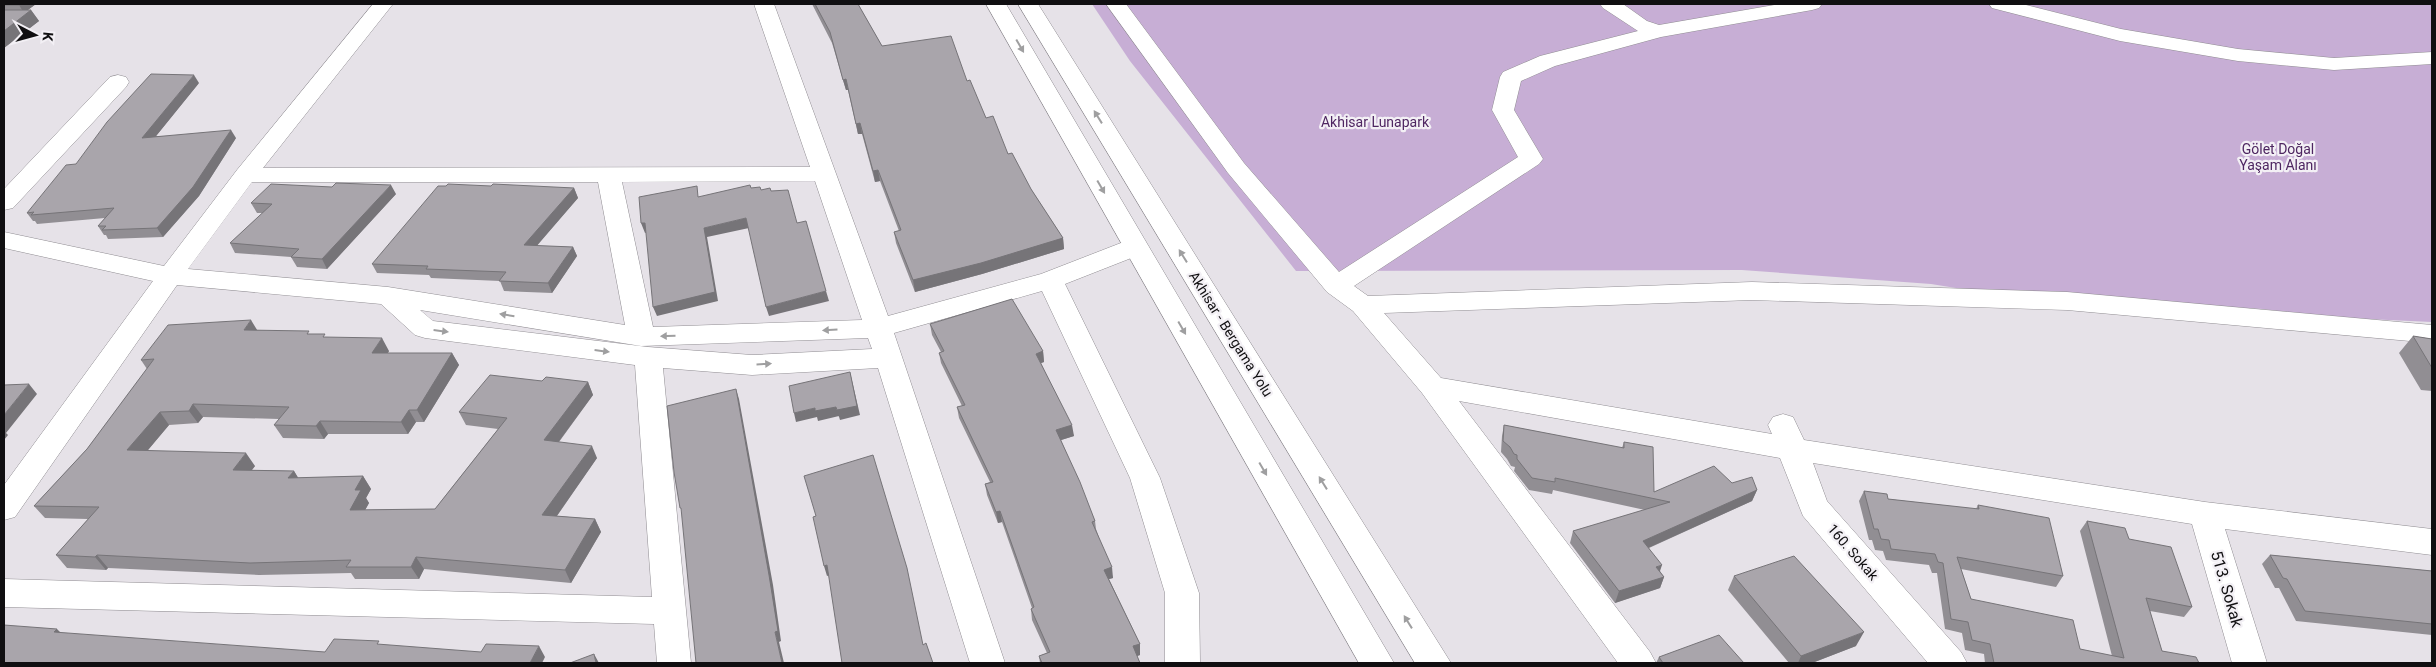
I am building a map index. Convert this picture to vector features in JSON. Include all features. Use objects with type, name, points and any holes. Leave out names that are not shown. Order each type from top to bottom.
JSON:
[{"type":"street","points":[[4,508],[170,276],[246,176],[383,4]]},
{"type":"street","points":[[764,4],[890,358],[988,663]]},
{"type":"street","points":[[996,4],[1377,663]]},
{"type":"street","name":"Akhisar - Bergama Yolu","points":[[1028,4],[1434,663]]},
{"type":"street","points":[[1116,4],[1236,168],[1336,286],[1362,306],[1432,386],[1638,663]]},
{"type":"street","points":[[1610,4],[1640,25],[1657,32]]},
{"type":"street","points":[[1336,286],[1531,158],[1503,110],[1511,77],[1548,61],[1626,42],[1657,32],[1812,4]]},
{"type":"street","points":[[1999,4],[2120,35],[2238,55],[2334,64],[2432,58]]},
{"type":"street","points":[[4,203],[118,82]]},
{"type":"street","points":[[609,174],[644,347],[674,663]]},
{"type":"street","points":[[246,176],[825,174]]},
{"type":"street","points":[[4,240],[170,276],[388,296],[425,329],[644,347],[752,365],[890,358]]},
{"type":"street","points":[[644,347],[736,335],[879,328],[1050,280],[1135,246]]},
{"type":"street","points":[[1050,280],[1145,478],[1182,593],[1183,663]]},
{"type":"street","points":[[1362,306],[1752,291],[2067,301],[2432,334]]},
{"type":"street","points":[[1432,386],[1788,437],[2205,514],[2432,542]]},
{"type":"street","name":"160. Sokak","points":[[1788,437],[1814,508],[1949,663]]},
{"type":"street","name":"513. Sokak","points":[[2205,514],[2249,663]]},
{"type":"street","points":[[4,593],[670,611]]},
{"type":"green space","name":"Gölet Doğal Yaşam Alanı","points":[[1092,4],[2432,4],[2432,322],[2324,317],[2263,309],[1981,292],[1931,284],[1742,270],[1296,271],[1130,61]]},
{"type":"building","points":[[815,4],[858,4],[882,46],[951,36],[967,81],[970,80],[986,118],[993,116],[1008,154],[1012,153],[1031,189],[1063,238],[981,263],[913,280],[894,232],[901,230],[878,170],[873,171],[860,123],[856,124],[846,79],[843,80],[830,32]]},
{"type":"building","points":[[4,10],[31,10],[4,31]]},
{"type":"building","points":[[151,74],[194,75],[142,138],[231,130],[193,187],[157,228],[102,230],[106,226],[98,226],[114,208],[31,215],[34,212],[27,213],[66,165],[76,164],[107,122]]},
{"type":"building","points":[[336,183],[391,185],[322,259],[291,257],[299,249],[230,243],[272,204],[251,203],[271,184],[332,187]]},
{"type":"building","points":[[448,184],[574,188],[524,245],[573,247],[548,283],[499,281],[506,272],[426,269],[428,266],[372,264],[438,186],[446,186]]},
{"type":"building","points":[[750,185],[751,188],[760,187],[761,190],[770,188],[771,191],[788,190],[797,223],[806,221],[826,291],[766,307],[746,218],[704,228],[715,292],[653,307],[645,223],[641,223],[639,197],[697,186],[698,197]]},
{"type":"building","points":[[1012,299],[1043,351],[1036,354],[1072,425],[1056,430],[1080,482],[1095,521],[1092,522],[1112,567],[1104,570],[1140,644],[1133,646],[1140,663],[1042,663],[1039,656],[1050,652],[1031,609],[1034,607],[1000,511],[996,512],[985,484],[993,482],[957,407],[965,405],[939,353],[944,351],[930,324]]},
{"type":"building","points":[[251,320],[244,330],[309,331],[307,334],[325,334],[323,337],[382,338],[372,353],[452,353],[417,410],[409,410],[401,422],[320,421],[316,426],[274,425],[289,407],[193,404],[189,411],[160,412],[127,450],[246,453],[233,470],[294,471],[288,478],[363,476],[355,490],[361,490],[350,510],[435,509],[507,418],[459,412],[490,375],[542,381],[546,377],[588,382],[544,440],[592,446],[542,515],[595,519],[565,570],[416,557],[411,567],[346,567],[351,560],[250,563],[97,555],[95,557],[56,555],[99,507],[34,506],[87,449],[154,359],[141,360],[168,325]]},
{"type":"building","points":[[2413,336],[2432,339],[2432,368]]},
{"type":"building","points":[[850,372],[857,406],[837,410],[836,407],[815,411],[815,408],[794,413],[789,386]]},
{"type":"building","points":[[29,384],[4,415],[4,385]]},
{"type":"building","points":[[736,389],[778,631],[775,632],[782,663],[696,663],[681,508],[674,472],[667,406]]},
{"type":"building","points":[[1504,425],[1624,448],[1624,442],[1653,447],[1654,492],[1714,466],[1732,483],[1752,477],[1757,490],[1643,541],[1662,565],[1656,567],[1664,577],[1619,591],[1573,531],[1670,502],[1555,478],[1555,482],[1532,478],[1517,459],[1517,455],[1503,441]]},
{"type":"building","points":[[873,455],[907,568],[923,645],[926,643],[933,663],[842,663],[827,565],[824,566],[813,517],[816,516],[804,476]]},
{"type":"building","points":[[1864,491],[1887,494],[1888,499],[1979,509],[1978,505],[2049,518],[2063,576],[1957,557],[1971,599],[2073,620],[2080,649],[2124,658],[2087,521],[2125,528],[2129,539],[2171,547],[2192,607],[2146,598],[2162,651],[2196,657],[2199,663],[1994,663],[1990,644],[1972,640],[1968,622],[1951,619],[1943,563],[1938,562],[1935,554],[1891,549],[1889,540],[1881,539],[1878,529],[1874,529]]},
{"type":"building","points":[[2270,555],[2432,571],[2432,624],[2305,611],[2287,579],[2283,578]]},
{"type":"building","points":[[1794,556],[1864,632],[1801,656],[1734,576]]},
{"type":"building","points":[[4,625],[57,629],[54,632],[325,652],[334,639],[379,641],[377,644],[481,652],[486,644],[539,646],[530,663],[4,663]]},
{"type":"building","points":[[1719,635],[1744,663],[1663,663],[1659,657]]},
{"type":"building","points":[[594,654],[596,663],[570,663]]},
{"type":"park label","name":"Akhisar Lunapark","points":[[1375,122]]}]
